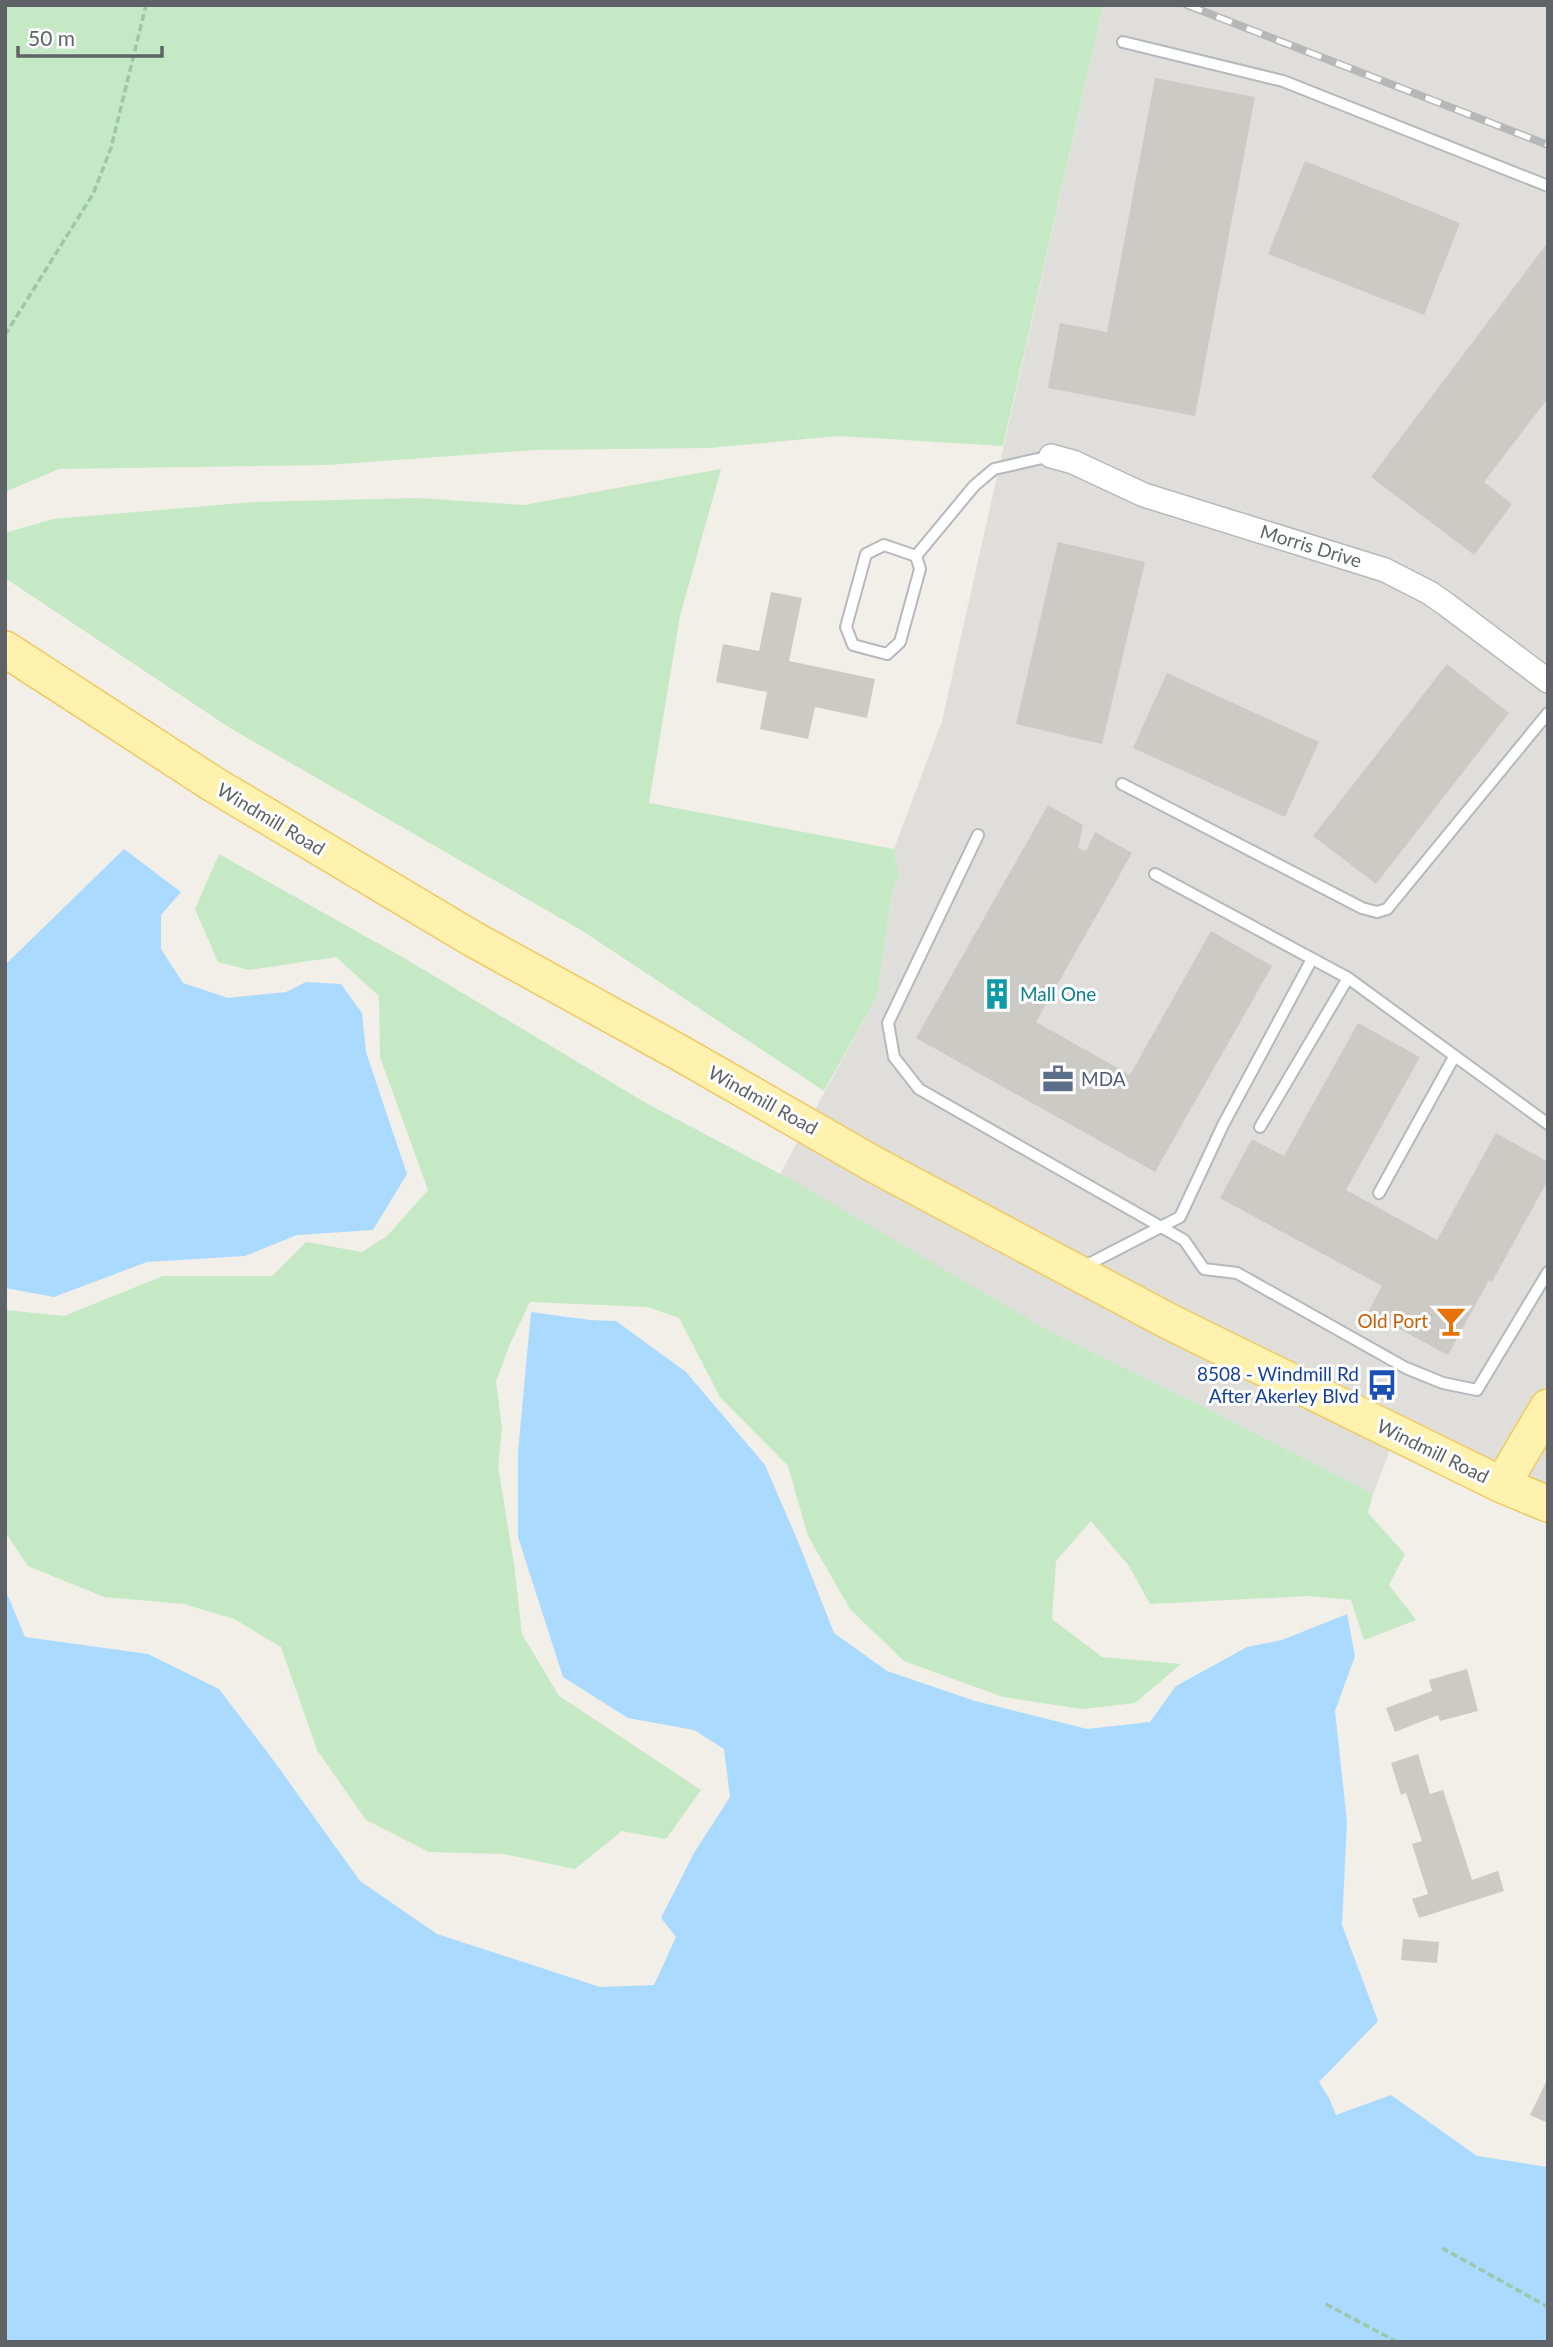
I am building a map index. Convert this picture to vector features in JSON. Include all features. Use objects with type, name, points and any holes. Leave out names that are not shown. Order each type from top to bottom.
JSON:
[{"type":"main road","name":"Windmill Road","points":[[5,649],[213,784],[473,939],[875,1165],[1172,1323],[1502,1485],[1546,1500]]},
{"type":"main road","points":[[1502,1485],[1548,1407]]},
{"type":"street","name":"Morris Drive","points":[[1051,456],[1073,462],[1144,495],[1385,570],[1447,605],[1548,681]]},
{"type":"lane","points":[[1123,42],[1283,81],[1548,186]]},
{"type":"lane","points":[[916,556],[974,486],[994,469],[1051,456]]},
{"type":"lane","points":[[884,545],[916,556],[920,569],[900,642],[887,653],[853,645],[846,627],[866,554],[884,545]]},
{"type":"lane","points":[[1122,784],[1362,908],[1377,912],[1387,909],[1548,713]]},
{"type":"lane","points":[[978,835],[888,1023],[894,1057],[919,1089],[1184,1240],[1204,1269],[1237,1273],[1406,1368],[1443,1383],[1477,1390],[1548,1272]]},
{"type":"lane","points":[[1155,874],[1348,978],[1548,1124]]},
{"type":"lane","points":[[1074,1271],[1181,1217],[1223,1125],[1312,959]]},
{"type":"lane","points":[[1260,1127],[1348,978]]},
{"type":"lane","points":[[1379,1193],[1454,1057]]},
{"type":"path","points":[[5,335],[93,194],[111,148],[146,5]]},
{"type":"path","points":[[1441,2248],[1548,2307]]},
{"type":"path","points":[[1326,2304],[1397,2342]]},
{"type":"shaded area","points":[[1103,5],[1548,5],[1548,1500],[1396,1435],[1373,1494],[1201,1405],[1049,1331],[780,1174],[877,996],[892,892],[899,875],[894,849],[942,721]]},
{"type":"green space","points":[[5,5],[1103,5],[1003,446],[839,436],[709,448],[534,450],[327,465],[59,469],[5,492]]},
{"type":"green space","points":[[721,469],[680,616],[649,803],[894,849],[899,875],[892,892],[877,996],[824,1091],[581,930],[230,728],[5,578],[5,533],[53,519],[254,502],[417,498],[524,505]]},
{"type":"green space","points":[[219,854],[404,958],[646,1103],[792,1180],[1049,1331],[1201,1405],[1373,1494],[1368,1513],[1405,1554],[1389,1585],[1416,1620],[1364,1640],[1351,1600],[1309,1596],[1150,1604],[1129,1566],[1091,1521],[1056,1561],[1052,1619],[1102,1657],[1181,1664],[1135,1703],[1082,1709],[1003,1697],[904,1661],[850,1609],[808,1536],[788,1466],[720,1397],[679,1318],[648,1307],[530,1302],[496,1381],[502,1429],[498,1466],[522,1634],[559,1696],[701,1790],[666,1839],[622,1831],[575,1869],[503,1854],[429,1852],[366,1820],[317,1750],[281,1647],[234,1619],[184,1604],[104,1597],[28,1566],[5,1532],[5,1310],[64,1316],[163,1276],[272,1276],[306,1242],[362,1252],[387,1236],[428,1190],[380,1057],[379,996],[336,957],[249,970],[218,962],[195,909]]},
{"type":"water","points":[[124,849],[181,892],[161,915],[161,949],[183,983],[228,998],[286,992],[306,982],[341,984],[362,1013],[366,1052],[407,1174],[373,1230],[297,1235],[245,1256],[147,1262],[54,1297],[5,1288],[5,965]]},
{"type":"water","points":[[531,1312],[616,1321],[686,1372],[765,1465],[834,1633],[887,1671],[975,1701],[1087,1729],[1150,1722],[1176,1686],[1247,1647],[1282,1640],[1347,1614],[1355,1656],[1335,1711],[1347,1822],[1342,1925],[1378,2021],[1319,2082],[1336,2115],[1391,2095],[1477,2156],[1548,2167],[1548,2342],[5,2342],[5,1589],[25,1637],[148,1654],[219,1689],[360,1881],[437,1934],[600,1987],[654,1985],[676,1937],[661,1918],[694,1853],[730,1797],[724,1749],[694,1730],[628,1718],[563,1677],[518,1537],[518,1452]]},
{"type":"building","points":[[1155,78],[1255,97],[1195,416],[1048,388],[1060,323],[1107,332]]},
{"type":"building","points":[[1305,161],[1460,223],[1424,315],[1268,254]]},
{"type":"building","points":[[1548,242],[1548,398],[1484,482],[1512,504],[1474,555],[1371,477]]},
{"type":"building","points":[[1058,542],[1145,562],[1102,744],[1016,724]]},
{"type":"building","points":[[771,592],[802,598],[789,661],[875,679],[867,718],[815,707],[808,739],[760,729],[767,692],[716,682],[723,644],[759,651]]},
{"type":"building","points":[[1447,664],[1509,713],[1376,884],[1313,836]]},
{"type":"building","points":[[1167,673],[1319,742],[1285,817],[1133,748]]},
{"type":"building","name":"Mall One","points":[[1048,805],[1083,825],[1078,848],[1086,851],[1095,832],[1132,853],[1036,1022],[1130,1075],[1211,931],[1272,966],[1155,1172],[916,1038]]},
{"type":"building","points":[[1358,1023],[1420,1057],[1346,1190],[1437,1240],[1496,1133],[1548,1162],[1548,1180],[1448,1355],[1368,1312],[1382,1286],[1220,1198],[1252,1139],[1284,1156]]},
{"type":"building","points":[[1467,1669],[1478,1711],[1440,1721],[1438,1715],[1395,1732],[1386,1708],[1432,1691],[1429,1680]]},
{"type":"building","points":[[1418,1754],[1430,1794],[1443,1790],[1472,1880],[1498,1871],[1504,1891],[1419,1918],[1412,1899],[1428,1894],[1412,1844],[1422,1841],[1406,1793],[1401,1795],[1391,1763]]},
{"type":"building","points":[[1403,1939],[1439,1942],[1437,1963],[1401,1960]]},
{"type":"building","points":[[1548,2078],[1548,2123],[1530,2115]]},
{"type":"railway","points":[[1187,5],[1548,145]]},
{"type":"place","name":"Mall One","points":[[997,994]]},
{"type":"place","name":"MDA","points":[[1058,1079]]},
{"type":"place","name":"Old Port","points":[[1451,1321]]},
{"type":"place","name":"8508 - Windmill Rd After Akerley Blvd","points":[[1382,1385]]}]
